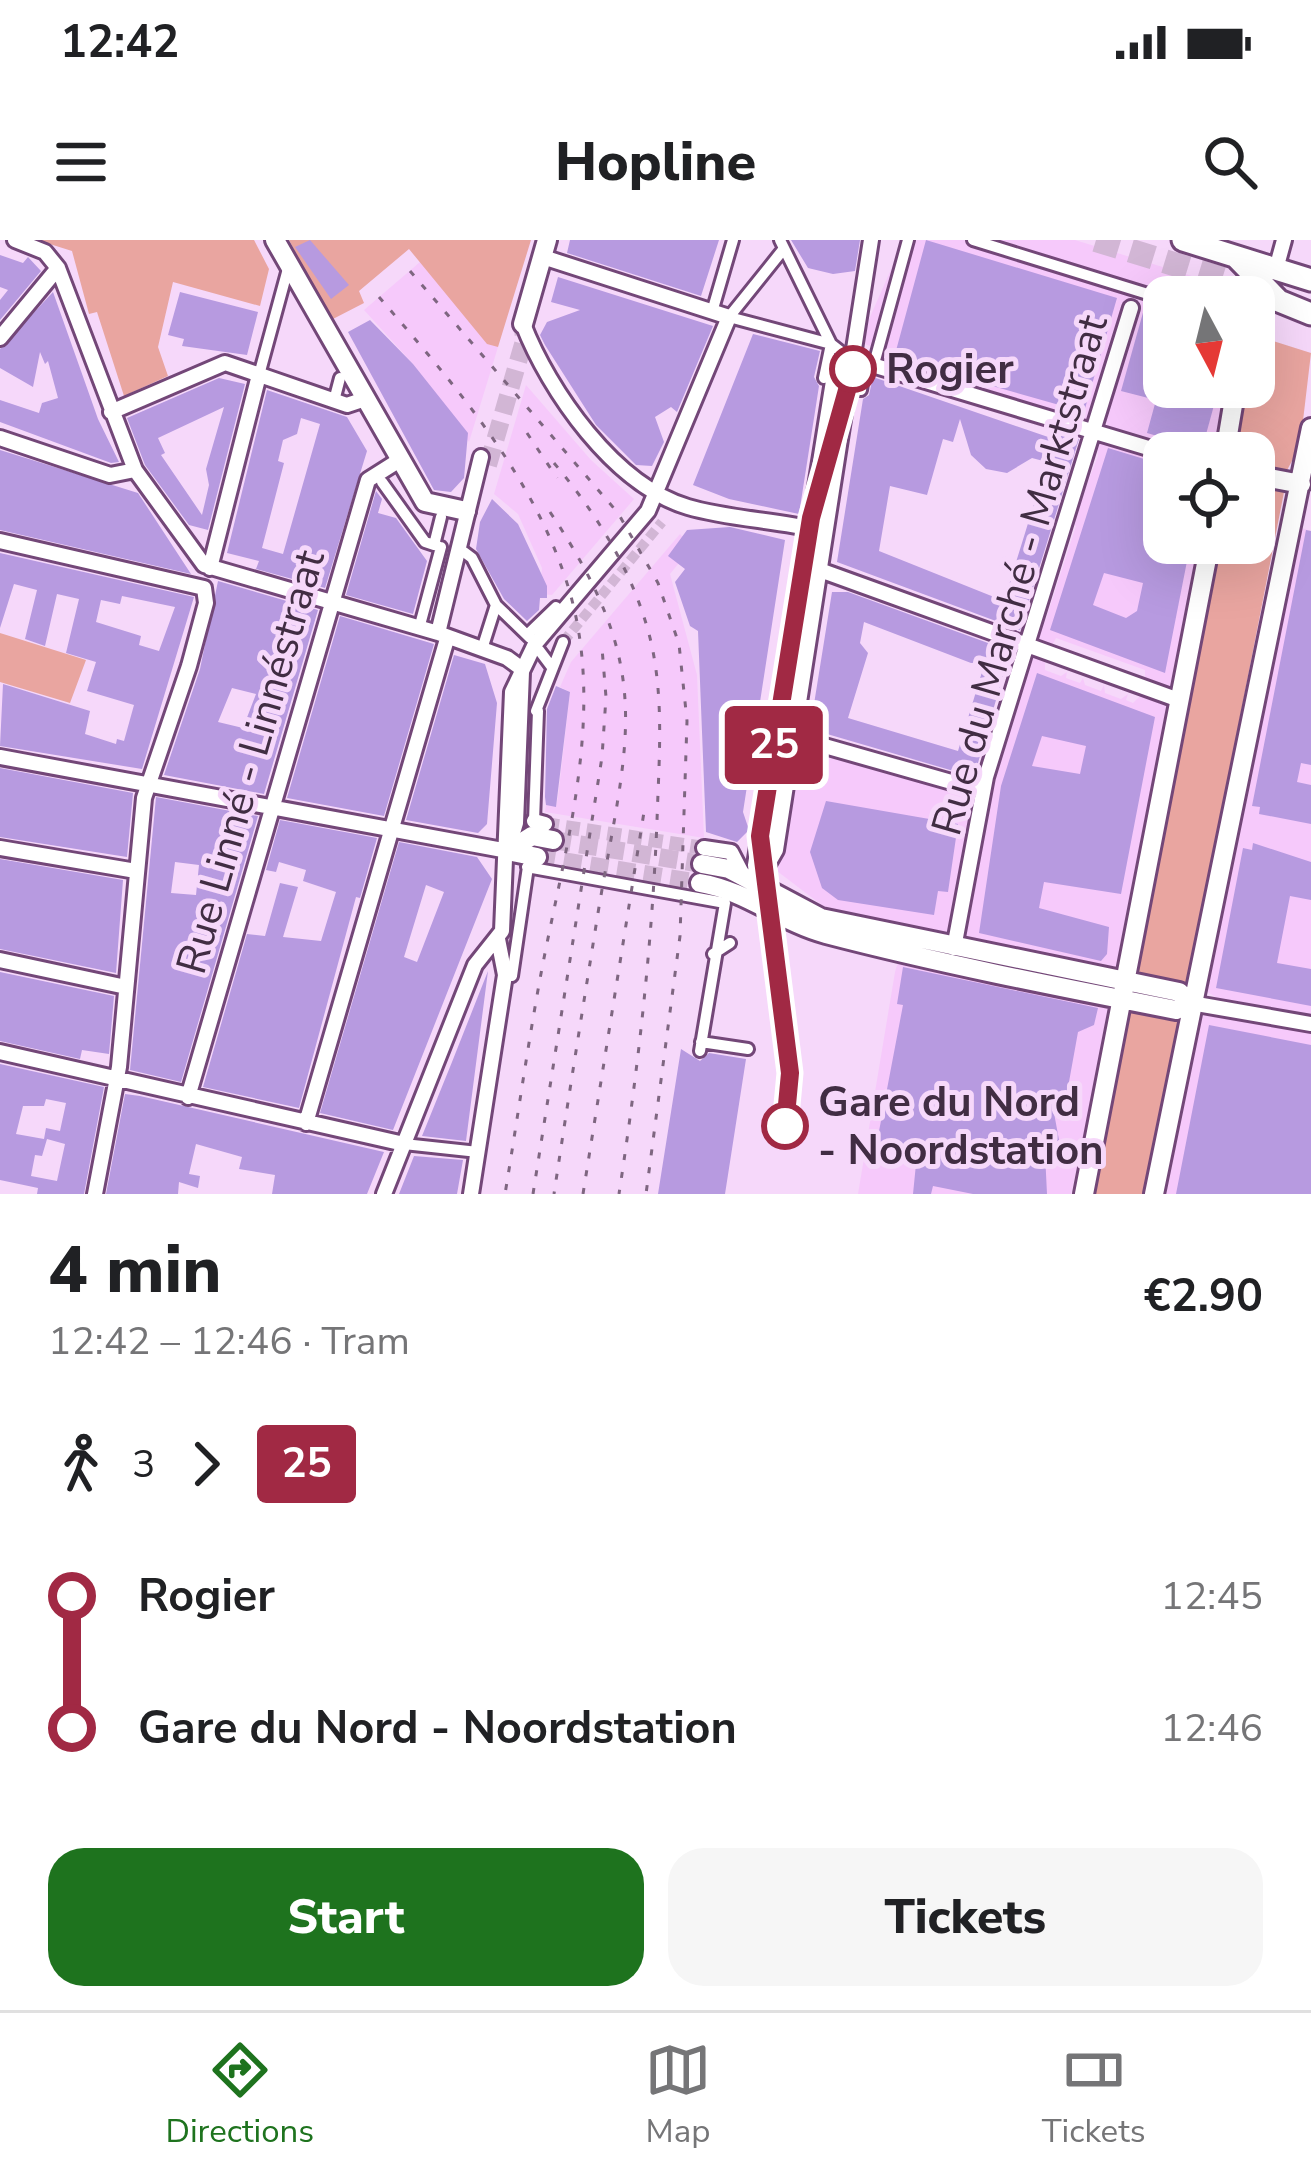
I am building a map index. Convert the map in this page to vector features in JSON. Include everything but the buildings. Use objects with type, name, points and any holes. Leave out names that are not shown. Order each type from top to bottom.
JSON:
[{"type":"main road","points":[[1183,240],[1236,257],[1255,276]]},
{"type":"main road","points":[[1275,282],[1311,280]]},
{"type":"main road","points":[[1275,296],[1311,314]]},
{"type":"street","points":[[15,240],[48,255],[58,268],[135,470],[210,568],[442,636],[507,658],[522,669]]},
{"type":"street","points":[[275,240],[362,400],[429,505],[466,512]]},
{"type":"street","points":[[712,312],[733,240]]},
{"type":"street","points":[[753,886],[776,850],[871,240]]},
{"type":"street","points":[[861,390],[864,369],[874,364],[908,240]]},
{"type":"street","points":[[973,240],[1143,293]]},
{"type":"street","points":[[1266,276],[1284,240]]},
{"type":"street","points":[[471,1194],[505,975],[498,939],[508,851],[516,823],[525,692],[522,669],[535,644],[648,511],[729,317],[781,245],[831,344],[824,378]]},
{"type":"street","points":[[827,532],[689,507],[657,491],[560,401],[536,362],[524,324],[545,248],[712,312],[831,344],[849,358],[1143,446]]},
{"type":"street","points":[[95,1194],[116,1080],[148,784],[189,666],[206,603],[204,588],[289,266]]},
{"type":"street","points":[[0,338],[58,268]]},
{"type":"street","name":"Rue du Marché - Marktstraat","points":[[954,948],[983,791],[1136,291]]},
{"type":"street","points":[[753,886],[833,381],[849,358]]},
{"type":"street","points":[[111,412],[214,364],[347,405],[362,400]]},
{"type":"street","points":[[335,398],[340,378]]},
{"type":"street","points":[[1154,1194],[1291,506],[1311,428]]},
{"type":"street","points":[[0,438],[110,475],[135,470]]},
{"type":"street","name":"Rue Linné - Linnéstraat","points":[[188,1097],[368,480],[398,460]]},
{"type":"street","points":[[306,1123],[442,636],[466,512],[484,461]]},
{"type":"street","points":[[1275,479],[1300,484]]},
{"type":"street","points":[[382,482],[425,542],[472,558],[496,605],[529,636],[556,607]]},
{"type":"street","points":[[419,625],[441,517]]},
{"type":"street","points":[[0,541],[204,588]]},
{"type":"street","points":[[1084,1194],[1206,564]]},
{"type":"street","points":[[803,567],[1179,700]]},
{"type":"street","points":[[484,646],[496,605]]},
{"type":"street","points":[[508,851],[532,836],[537,819],[532,711],[563,642]]},
{"type":"street","points":[[539,650],[551,666]]},
{"type":"street","points":[[776,733],[983,791]]},
{"type":"street","points":[[0,757],[508,851],[530,863],[725,903],[700,1047],[748,1049]]},
{"type":"street","points":[[0,848],[136,871]]},
{"type":"street","points":[[702,865],[731,852],[753,886]]},
{"type":"street","points":[[511,872],[530,863]]},
{"type":"street","points":[[512,976],[530,863]]},
{"type":"street","points":[[702,865],[821,917],[888,940],[1123,990],[1179,992],[1191,1003],[1311,1024]]},
{"type":"street","points":[[384,1194],[475,965],[498,939]]},
{"type":"street","points":[[888,940],[954,948],[1123,990]]},
{"type":"street","points":[[713,954],[730,943]]},
{"type":"street","points":[[0,960],[126,987]]},
{"type":"street","points":[[0,1052],[404,1144],[478,1152]]},
{"type":"shaded area","points":[[37,240],[254,240],[269,269],[260,306],[173,282],[158,347],[168,376],[124,396],[97,312],[89,314],[72,251]]},
{"type":"shaded area","points":[[289,240],[531,240],[498,347],[487,344],[409,249],[359,291],[364,303],[331,320]]},
{"type":"shaded area","points":[[904,240],[1075,240],[1192,276],[1143,276],[1143,408],[1226,408],[1221,432],[1143,432],[1143,564],[1198,564],[1174,684],[1167,688],[1145,680],[1145,670],[1056,638],[1045,660],[1045,670],[1061,676],[1067,672],[1066,678],[1080,683],[1083,678],[1085,685],[1101,691],[1104,685],[1105,693],[1121,699],[1128,694],[1126,700],[1133,703],[1145,691],[1170,708],[1120,964],[1109,971],[1105,998],[1111,1009],[1071,1194],[858,1194],[895,972],[909,927],[823,906],[777,871],[800,747],[972,794],[970,826],[987,829],[993,772],[998,772],[1041,618],[1046,619],[1076,526],[1072,523],[1098,456],[1097,443],[1109,430],[1104,416],[1084,424],[859,342]]},
{"type":"shaded area","points":[[420,262],[487,343],[498,347],[469,442],[413,364],[364,310]]},
{"type":"shaded area","points":[[1275,342],[1311,353],[1300,446],[1285,474],[1275,472],[1275,432],[1235,432],[1239,408],[1275,408]]},
{"type":"shaded area","points":[[526,385],[591,460],[634,499],[552,595],[540,594],[542,568],[518,514],[494,494]]},
{"type":"shaded area","points":[[1275,489],[1284,492],[1275,538]]},
{"type":"shaded area","points":[[1298,527],[1311,531],[1311,1194],[1166,1194],[1199,1016],[1216,1015],[1220,1000],[1203,989]]},
{"type":"shaded area","points":[[680,534],[692,547],[670,574],[697,675],[704,838],[545,812],[546,805],[556,806],[558,797],[570,692],[560,687],[571,662]]},
{"type":"shaded area","points":[[1215,564],[1270,564],[1188,983],[1134,972]]},
{"type":"shaded area","points":[[0,633],[86,660],[70,703],[0,682]]},
{"type":"shaded area","points":[[1127,1009],[1181,1019],[1147,1194],[1091,1194]]},
{"type":"tunnel","points":[[1096,240],[1278,296]]},
{"type":"tunnel","points":[[488,465],[524,341],[523,324]]},
{"type":"tunnel","points":[[563,642],[662,522]]},
{"type":"tunnel","points":[[545,824],[704,848]]},
{"type":"tunnel","points":[[553,840],[702,864]]},
{"type":"tunnel","points":[[537,857],[700,883]]},
{"type":"railway","points":[[410,271],[618,513],[658,583],[679,644],[687,721],[680,936],[646,1194]]},
{"type":"railway","points":[[379,297],[464,399],[515,472],[555,551],[580,640],[584,688],[577,786],[505,1194]]},
{"type":"railway","points":[[527,433],[557,478]]},
{"type":"railway","points":[[554,463],[584,501],[621,563],[641,607],[657,677],[660,748],[652,915],[619,1194]]},
{"type":"railway","points":[[550,512],[607,618],[620,663],[625,707],[618,799],[554,1194]]},
{"type":"railway","points":[[533,1194],[602,757],[606,697],[602,648]]},
{"type":"railway","points":[[583,1194],[644,812]]},
{"type":"tram line","name":"25","points":[[785,1126],[790,1073],[760,836],[811,518],[853,369]]},
{"type":"place","name":"Rogier","points":[[853,369]]},
{"type":"place","name":"Gare du Nord - Noordstation","points":[[785,1126]]}]
